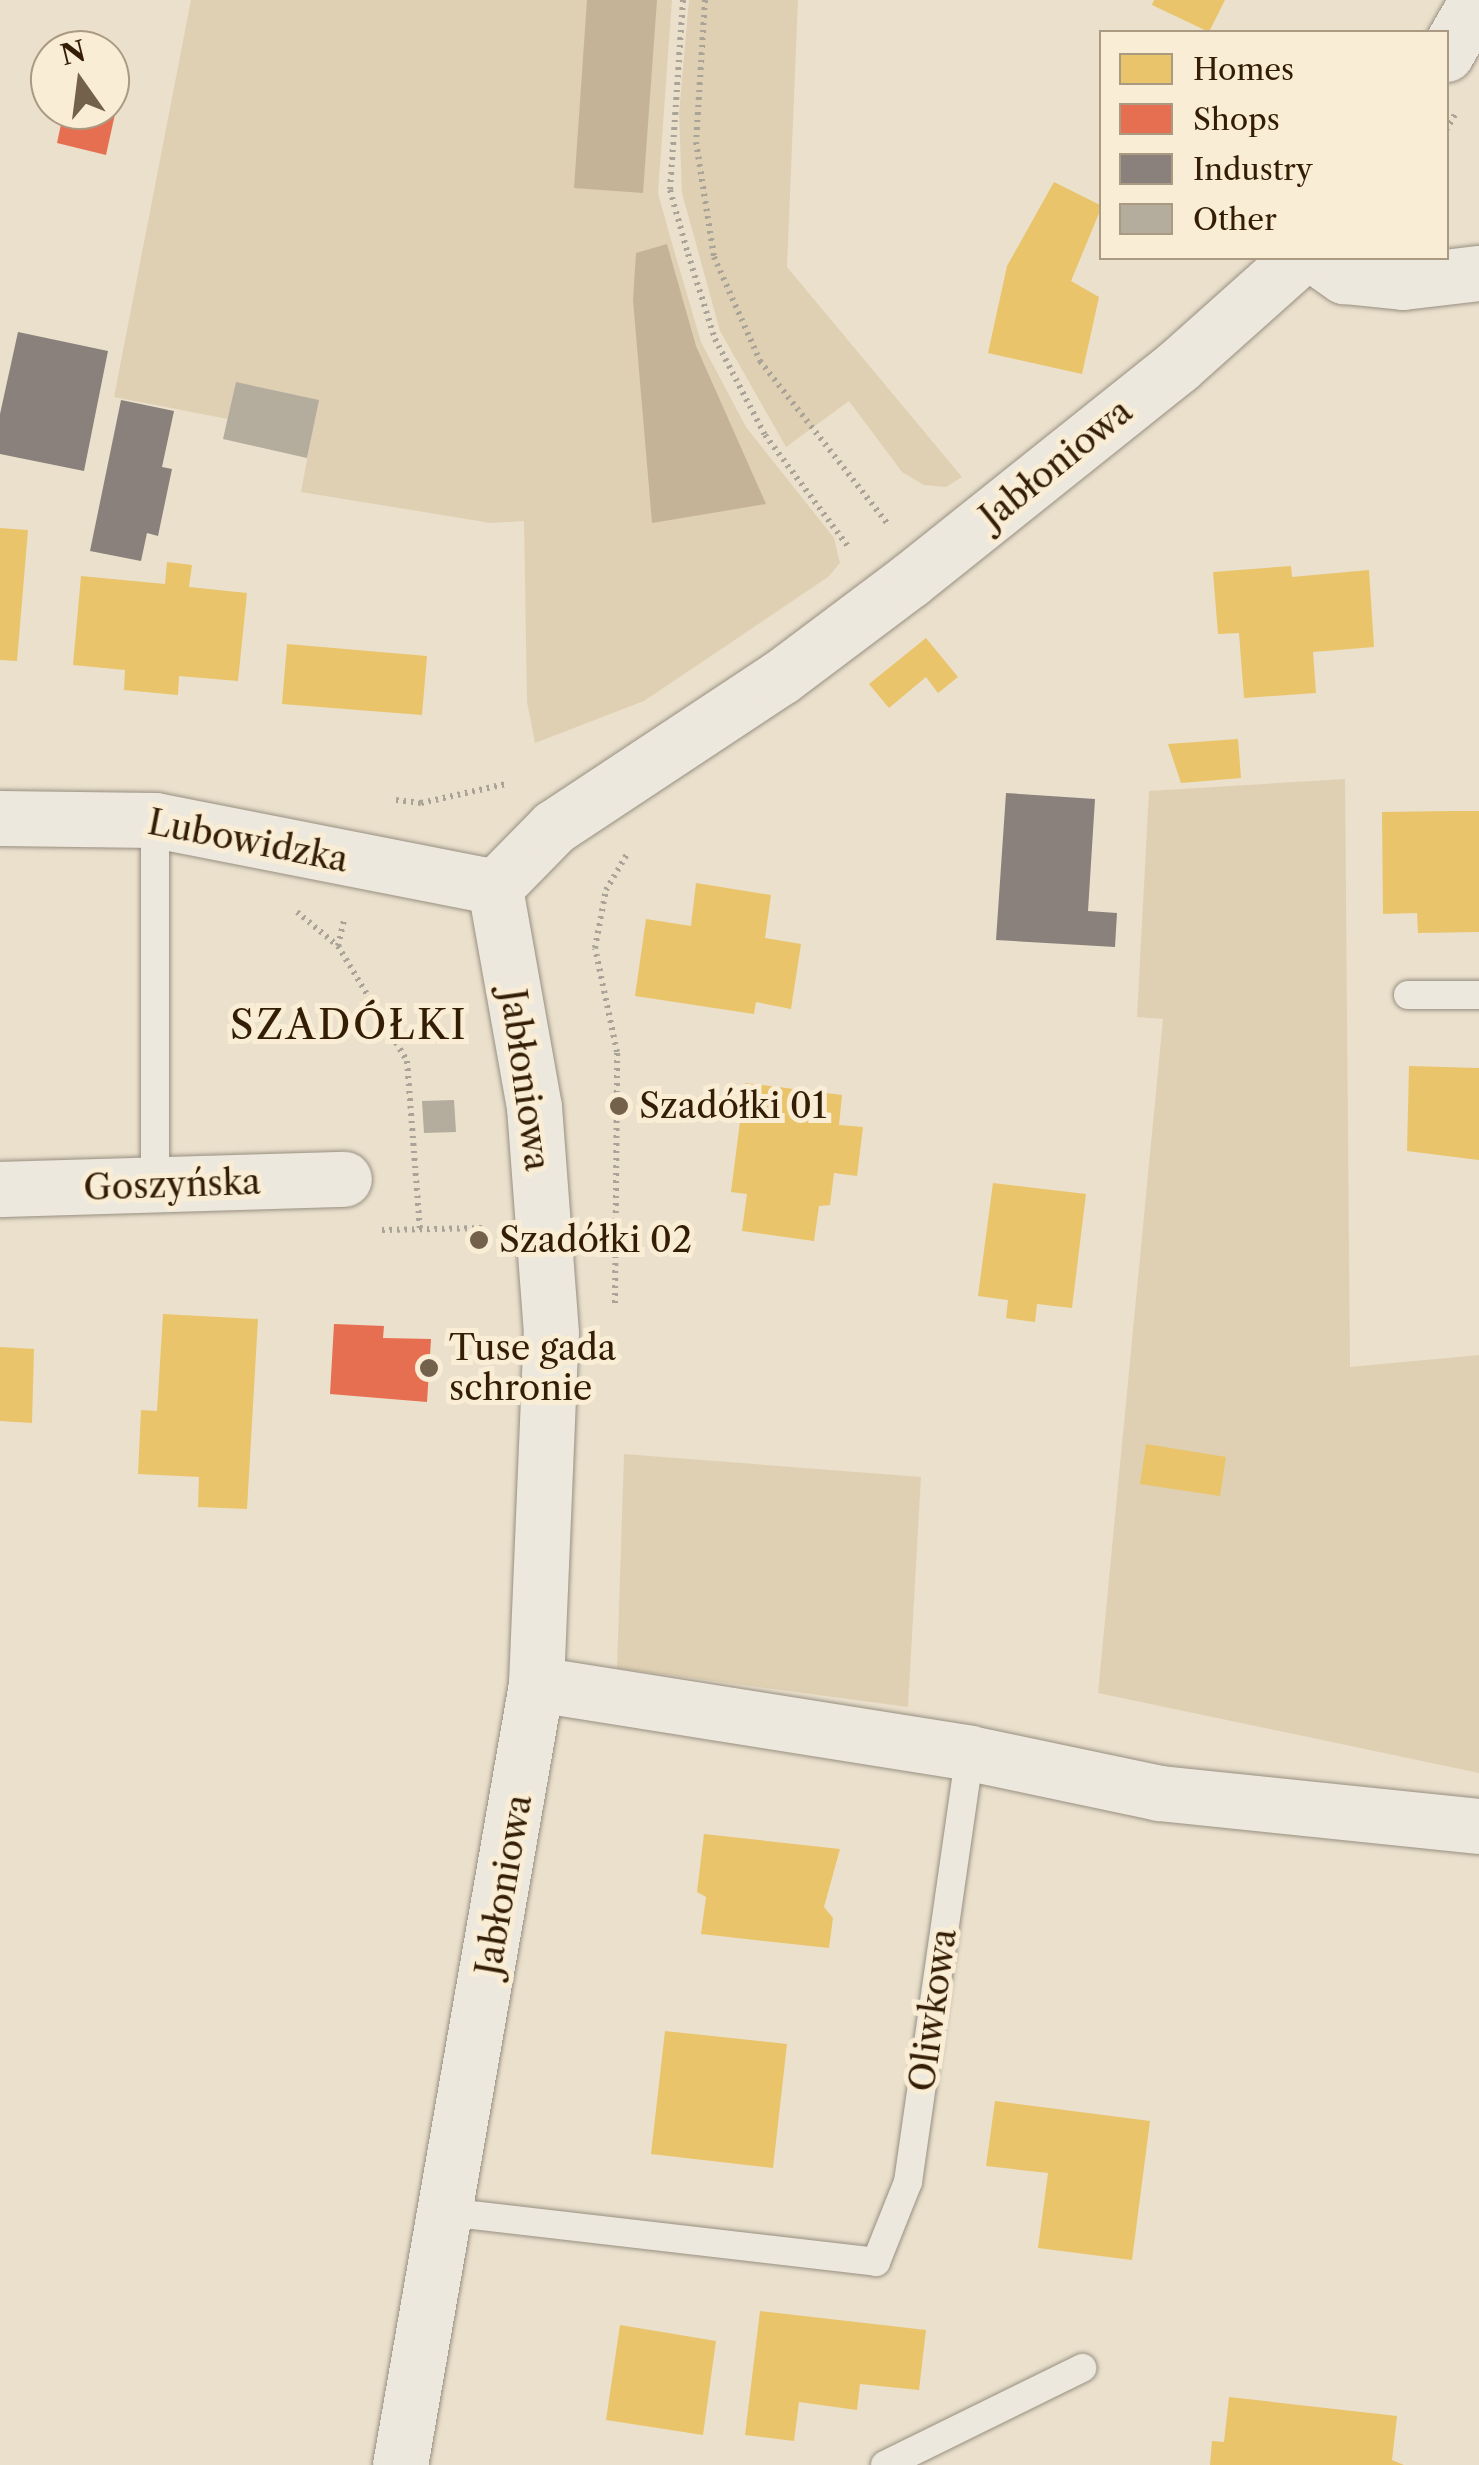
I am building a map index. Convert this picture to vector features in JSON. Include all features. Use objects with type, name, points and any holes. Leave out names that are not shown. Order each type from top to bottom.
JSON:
[{"type":"main road","points":[[1449,49],[1477,0]]},
{"type":"main road","name":"Jabłoniowa","points":[[400,2465],[536,1684],[551,1334],[534,1106],[495,886],[554,827],[782,677],[910,580],[1178,366],[1297,260]]},
{"type":"main road","points":[[1321,260],[1344,276],[1403,282],[1479,273]]},
{"type":"main road","name":"Lubowidzka","points":[[0,818],[155,820],[495,886]]},
{"type":"main road","name":"Goszyńska","points":[[0,1189],[344,1179]]},
{"type":"main road","points":[[536,1684],[970,1753],[1159,1793],[1479,1826]]},
{"type":"lane","points":[[155,820],[155,1186]]},
{"type":"lane","points":[[1408,995],[1479,995]]},
{"type":"lane","name":"Oliwkowa","points":[[446,2212],[876,2262],[908,2182],[970,1753]]},
{"type":"lane","points":[[885,2465],[1082,2368]]},
{"type":"path","points":[[683,0],[672,88],[670,190],[688,254],[716,339],[765,436],[837,526],[856,564]]},
{"type":"path","points":[[705,0],[696,142],[714,258],[760,362],[894,531]]},
{"type":"path","points":[[614,1316],[617,1052],[595,948],[606,890],[635,839]]},
{"type":"path","points":[[338,946],[407,1061],[420,1229]]},
{"type":"path","points":[[344,1179],[348,1230],[501,1227]]},
{"type":"shaded area","points":[[191,0],[672,0],[658,193],[701,342],[746,427],[834,538],[840,563],[828,577],[644,701],[535,743],[527,702],[524,521],[491,523],[301,492],[318,400],[236,382],[228,419],[114,397]]},
{"type":"shaded area","points":[[587,0],[657,0],[643,193],[574,188]]},
{"type":"shaded area","points":[[689,0],[798,0],[787,267],[962,477],[946,487],[924,485],[902,472],[849,401],[786,447],[720,331],[682,193],[679,114]]},
{"type":"shaded area","points":[[667,244],[696,346],[766,504],[652,523],[633,300],[636,253]]},
{"type":"shaded area","points":[[1345,779],[1350,1367],[1479,1355],[1479,1773],[1098,1693],[1163,1019],[1137,1017],[1149,791]]},
{"type":"shaded area","points":[[624,1454],[921,1477],[908,1707],[617,1668]]},
{"type":"building: Homes","points":[[1154,0],[1225,0],[1210,30],[1152,5]]},
{"type":"building: Homes","points":[[1054,182],[1099,204],[1099,213],[1071,281],[1099,297],[1082,374],[988,353],[1007,266]]},
{"type":"building: Homes","points":[[0,528],[28,530],[17,661],[0,660]]},
{"type":"building: Homes","points":[[167,562],[192,565],[189,587],[247,593],[238,681],[179,676],[178,695],[124,690],[125,670],[73,665],[81,576],[165,584]]},
{"type":"building: Homes","points":[[1291,566],[1292,577],[1369,570],[1374,647],[1313,652],[1316,693],[1244,698],[1239,633],[1218,634],[1213,572]]},
{"type":"building: Homes","points":[[926,638],[958,677],[938,693],[926,677],[889,708],[869,684]]},
{"type":"building: Homes","points":[[287,644],[427,656],[422,715],[282,704]]},
{"type":"building: Homes","points":[[1238,739],[1241,778],[1181,783],[1168,744]]},
{"type":"building: Homes","points":[[1479,811],[1479,932],[1418,933],[1417,913],[1383,914],[1382,812]]},
{"type":"building: Homes","points":[[696,883],[771,895],[765,938],[801,944],[791,1009],[756,1002],[754,1014],[635,996],[646,919],[691,926]]},
{"type":"building: Homes","points":[[1409,1066],[1479,1068],[1479,1160],[1407,1151]]},
{"type":"building: Homes","points":[[745,1083],[842,1095],[839,1125],[863,1127],[857,1176],[834,1173],[830,1205],[819,1206],[814,1241],[742,1231],[747,1194],[731,1192]]},
{"type":"building: Homes","points":[[993,1183],[1086,1194],[1072,1308],[1037,1304],[1035,1322],[1006,1318],[1008,1300],[978,1296]]},
{"type":"building: Homes","points":[[163,1314],[258,1319],[247,1509],[198,1507],[199,1477],[138,1474],[141,1410],[157,1411]]},
{"type":"building: Homes","points":[[0,1347],[34,1349],[32,1423],[0,1421]]},
{"type":"building: Homes","points":[[1146,1444],[1226,1457],[1220,1496],[1140,1484]]},
{"type":"building: Homes","points":[[704,1834],[840,1849],[824,1907],[833,1918],[829,1948],[701,1934],[706,1897],[697,1892]]},
{"type":"building: Homes","points":[[665,2031],[787,2044],[773,2168],[651,2154]]},
{"type":"building: Homes","points":[[995,2101],[1150,2121],[1132,2260],[1038,2248],[1048,2173],[986,2166]]},
{"type":"building: Homes","points":[[760,2311],[926,2330],[919,2390],[860,2384],[857,2410],[799,2402],[794,2441],[745,2435]]},
{"type":"building: Homes","points":[[620,2325],[716,2341],[703,2435],[606,2420]]},
{"type":"building: Homes","points":[[1229,2397],[1397,2416],[1392,2460],[1404,2465],[1210,2465],[1212,2441],[1224,2442]]},
{"type":"building: Shops","points":[[60,130],[112,130],[106,155],[57,143]]},
{"type":"building: Shops","points":[[334,1324],[384,1326],[383,1338],[431,1339],[427,1402],[330,1394]]},
{"type":"building: Industry","points":[[18,332],[108,351],[84,471],[0,454],[0,414]]},
{"type":"building: Industry","points":[[121,400],[174,411],[162,467],[172,469],[158,536],[147,533],[141,561],[90,551]]},
{"type":"building: Industry","points":[[1006,793],[1095,799],[1088,911],[1117,913],[1115,947],[996,940]]},
{"type":"building: Other","points":[[236,382],[319,400],[307,458],[223,439]]},
{"type":"building: Other","points":[[454,1100],[456,1132],[424,1133],[422,1101]]},
{"type":"place","name":"Szadółki 01","points":[[619,1106]]},
{"type":"place","name":"Szadółki 02","points":[[479,1240]]},
{"type":"place","name":"Tuse gada schronie","points":[[429,1368]]},
{"type":"district","name":"SZADÓŁKI","points":[[349,1025]]}]
